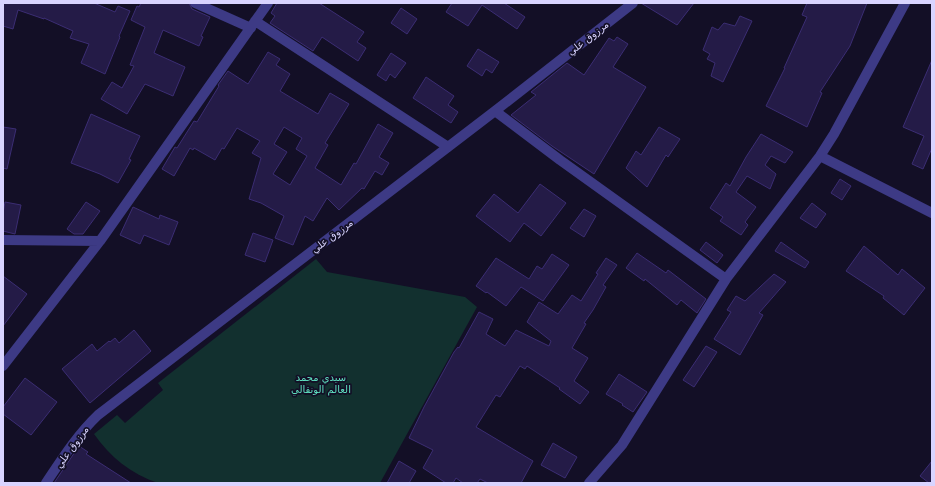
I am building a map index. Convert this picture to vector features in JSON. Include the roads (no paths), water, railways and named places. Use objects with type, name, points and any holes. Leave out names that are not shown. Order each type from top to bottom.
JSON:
[{"type":"street","points":[[195,3],[253,24],[448,147]]},
{"type":"street","points":[[3,366],[100,241],[268,3]]},
{"type":"street","name":"مرزوق علي","points":[[46,483],[82,431],[98,415],[495,111],[633,3]]},
{"type":"street","points":[[589,483],[622,445],[726,280],[820,156],[834,134],[905,3]]},
{"type":"street","points":[[495,111],[726,280]]},
{"type":"street","points":[[820,156],[932,213]]},
{"type":"street","points":[[3,240],[100,241]]},
{"type":"park label","name":"سيدي محمد العالم الونقالي","points":[[321,382]]}]
